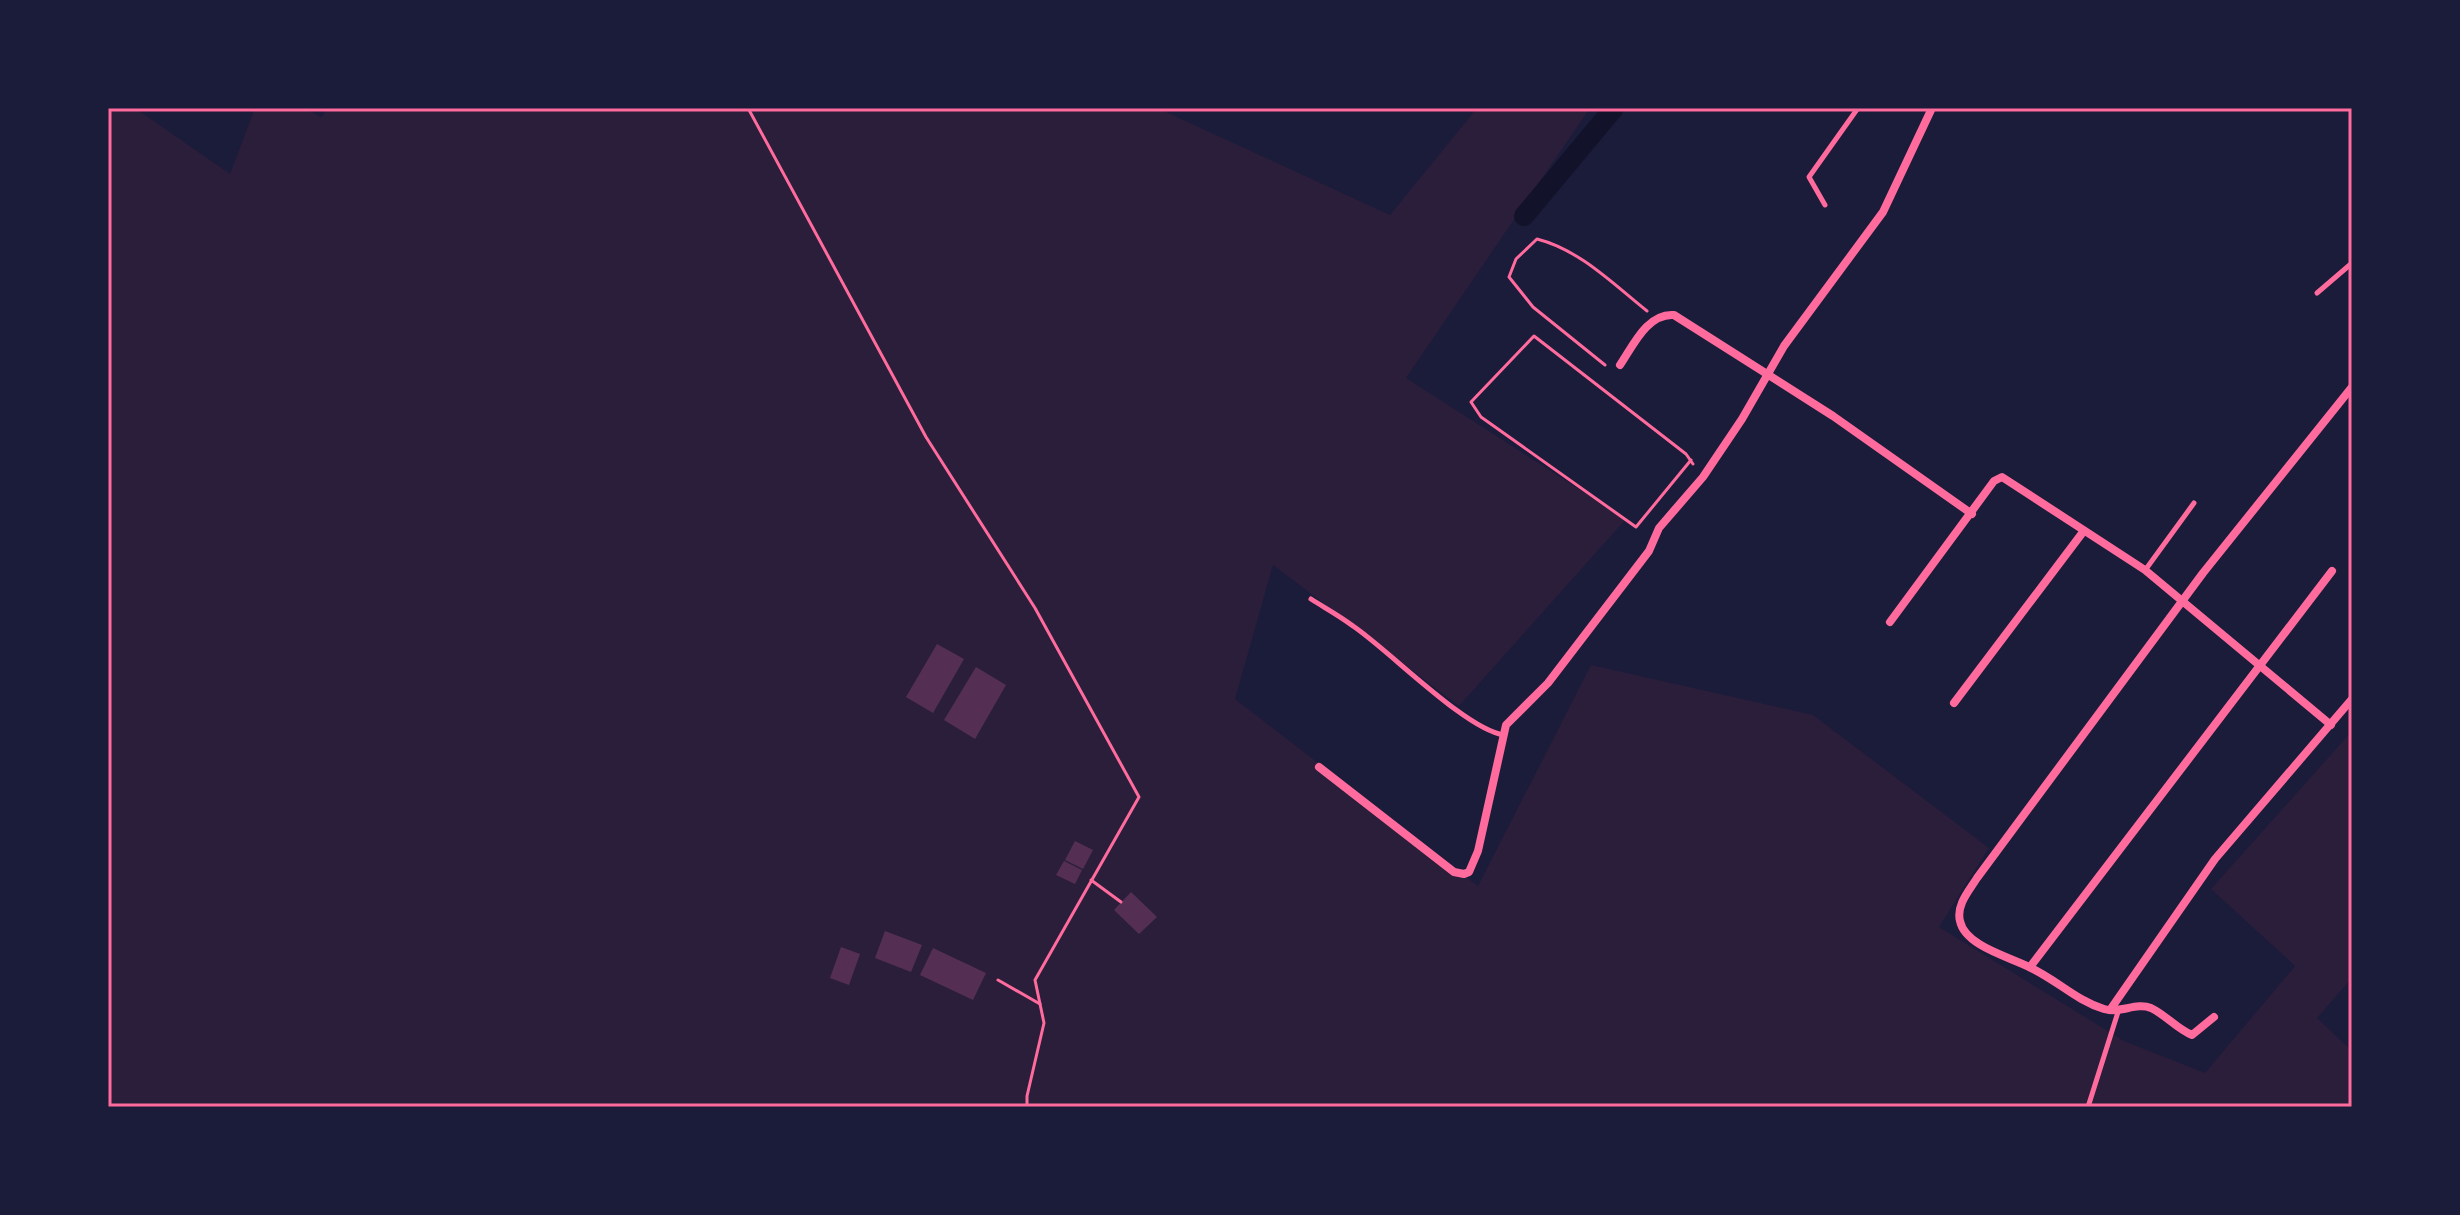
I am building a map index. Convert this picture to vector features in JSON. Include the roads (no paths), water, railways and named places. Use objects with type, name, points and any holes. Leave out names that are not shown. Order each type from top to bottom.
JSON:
[{"type":"street","points":[[1319,767],[1454,872],[1469,872],[1478,851],[1504,735],[1511,718],[1548,683],[1649,551],[1659,528],[1703,477],[1784,346],[1883,212],[1932,108]]},
{"type":"street","points":[[1620,365],[1644,329],[1656,318],[1674,315],[1833,416],[1972,514]]},
{"type":"street","points":[[2214,1017],[2192,1035],[2149,1007],[2114,1011],[2079,999],[2030,967],[2000,956],[1967,935],[1960,923],[1959,906],[2180,598],[2352,387]]},
{"type":"street","points":[[1890,622],[1994,481],[2002,477],[2156,578],[2331,725]]},
{"type":"street","points":[[1954,703],[2083,532]]},
{"type":"street","points":[[2030,967],[2332,571]]},
{"type":"street","points":[[2114,1011],[2215,859],[2352,699]]},
{"type":"lane","points":[[1825,205],[1809,177],[1858,108]]},
{"type":"lane","points":[[2317,293],[2352,263]]},
{"type":"lane","points":[[2145,570],[2194,503]]},
{"type":"lane","points":[[1311,599],[1354,626],[1485,730],[1504,735]]},
{"type":"lane","points":[[2088,1107],[2114,1011]]},
{"type":"waterway","points":[[1524,216],[1614,108]]}]
